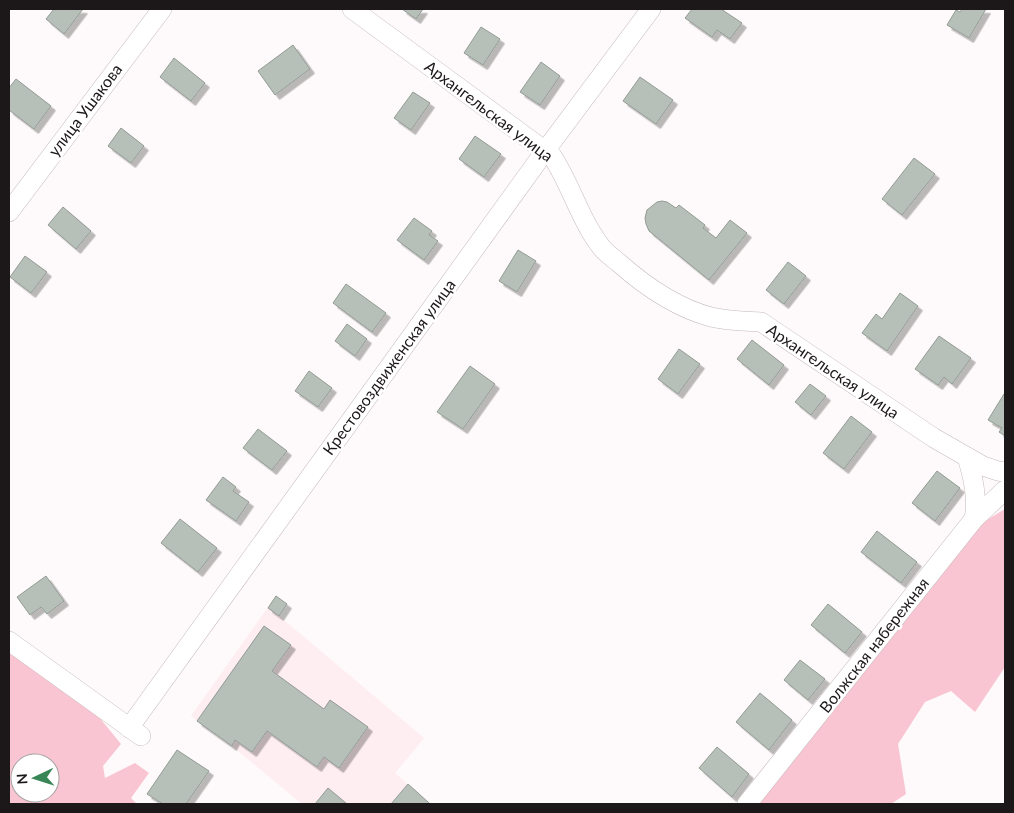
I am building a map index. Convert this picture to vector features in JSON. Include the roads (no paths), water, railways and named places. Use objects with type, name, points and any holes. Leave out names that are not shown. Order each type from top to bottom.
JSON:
[{"type":"street","name":"улица Ушакова","points":[[9,212],[162,9]]},
{"type":"street","name":"Архангельская улица","points":[[352,9],[552,156],[560,167],[591,232],[602,248],[632,275],[680,305],[704,314],[726,320],[761,322],[934,438],[983,466],[1005,472]]},
{"type":"street","name":"Крестовоздвиженская улица","points":[[9,640],[135,732],[545,151],[651,9]]},
{"type":"street","points":[[967,456],[975,486],[976,510],[974,519]]},
{"type":"street","name":"Волжская набережная","points":[[747,804],[974,519],[1005,490]]}]
